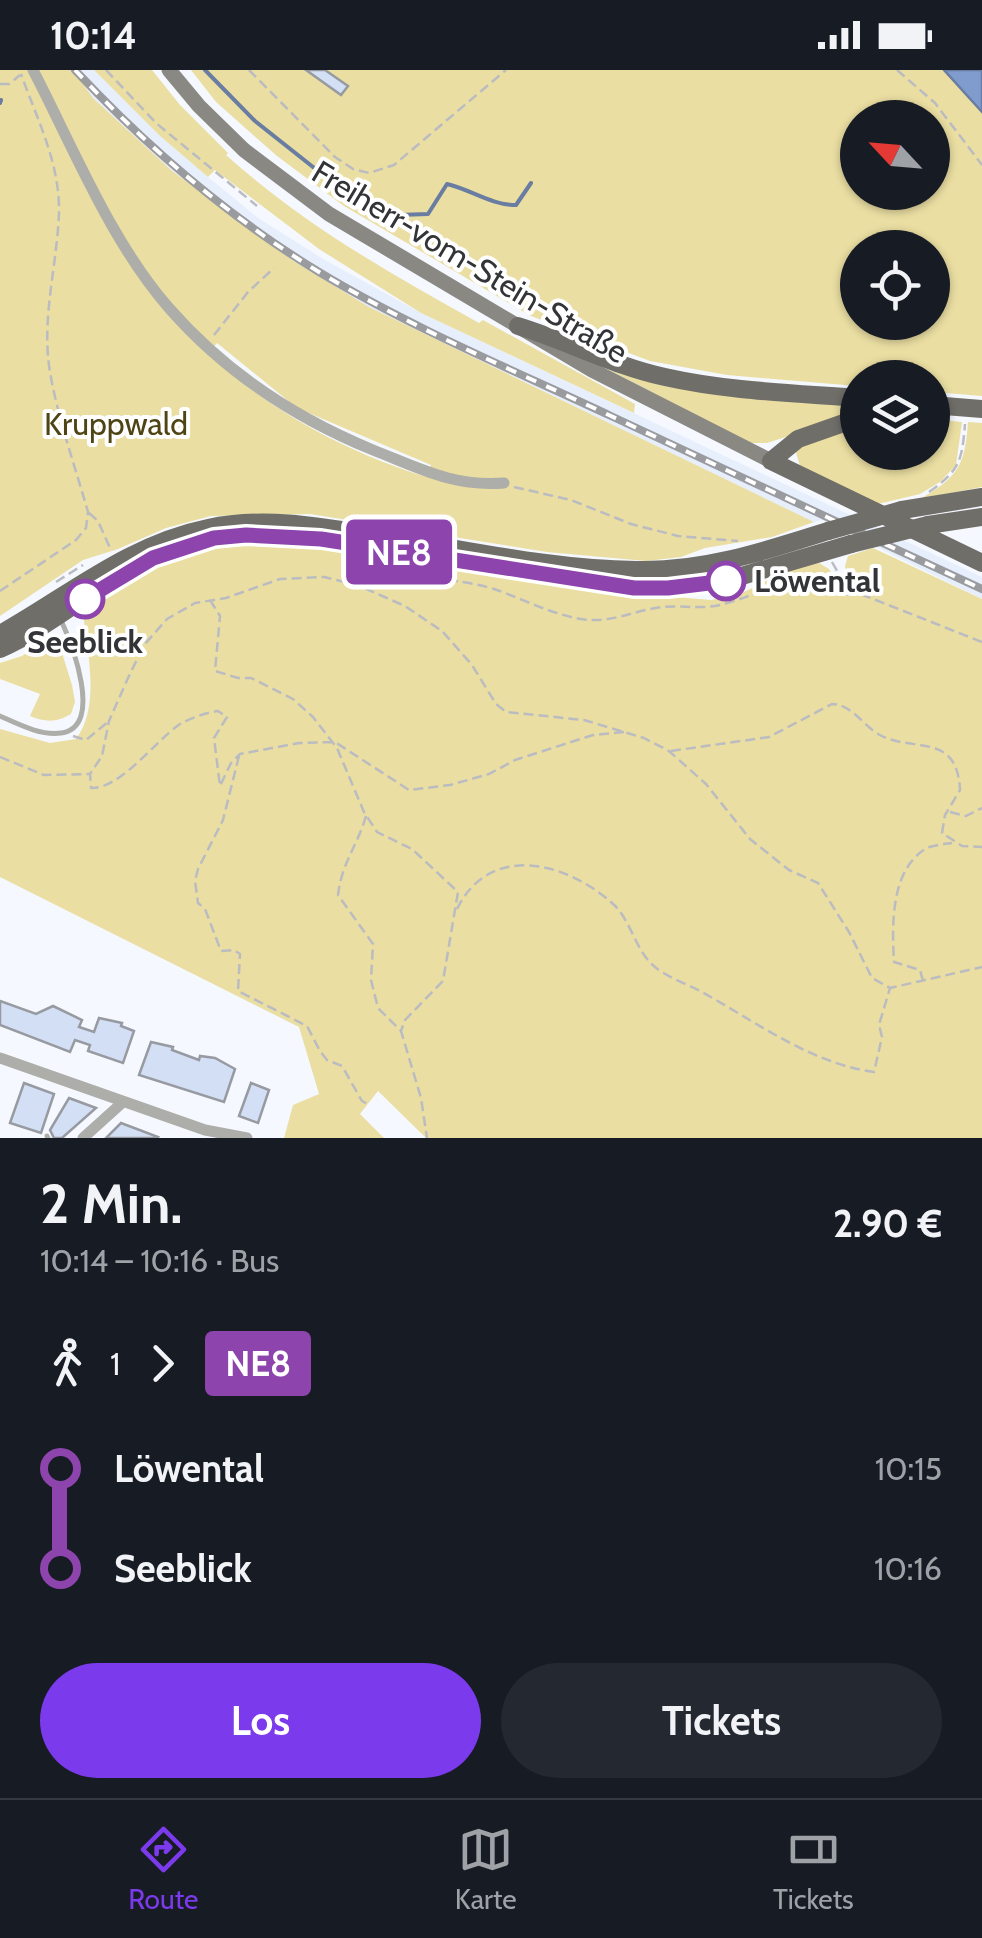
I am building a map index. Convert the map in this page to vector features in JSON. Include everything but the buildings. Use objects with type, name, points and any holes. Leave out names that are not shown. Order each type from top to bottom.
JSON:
[{"type":"main road","name":"Freiherr-vom-Stein-Straße","points":[[169,70],[199,106],[284,182],[356,231],[592,370],[771,462]]},
{"type":"main road","points":[[518,326],[664,377],[724,387],[840,397]]},
{"type":"main road","points":[[950,406],[982,409]]},
{"type":"main road","points":[[840,424],[798,439],[771,462],[982,563]]},
{"type":"main road","points":[[0,649],[148,546],[211,527],[246,523],[322,527],[562,564],[665,570],[716,563],[902,510],[982,497]]},
{"type":"main road","points":[[0,634],[153,558],[214,538],[246,535],[321,539],[634,588],[668,588],[728,580],[928,524],[982,517]]},
{"type":"street","points":[[34,70],[121,239],[168,307],[246,380],[324,429],[450,481],[477,485],[504,482]]},
{"type":"street","points":[[0,1058],[205,1130],[240,1137]]},
{"type":"street","points":[[83,1138],[123,1102]]},
{"type":"lane","points":[[0,716],[40,732],[67,732],[78,721],[84,695],[72,643],[55,608]]},
{"type":"path","points":[[106,70],[156,123],[257,206]]},
{"type":"path","points":[[248,70],[335,158],[369,174],[394,164],[506,70]]},
{"type":"path","points":[[897,70],[935,103],[982,165]]},
{"type":"path","points":[[0,84],[9,84],[21,74],[45,134],[56,178],[59,212],[48,308],[49,370],[88,512],[86,528],[76,540],[0,591]]},
{"type":"path","points":[[207,344],[248,292],[274,268]]},
{"type":"path","points":[[920,497],[948,478],[960,464],[974,421]]},
{"type":"path","points":[[504,482],[519,490],[571,500],[631,524],[678,536],[734,539],[742,544]]},
{"type":"path","points":[[88,512],[98,521],[112,554]]},
{"type":"path","points":[[828,552],[845,585],[858,593],[982,642]]},
{"type":"path","points":[[624,732],[562,745],[515,760],[489,774],[409,790],[354,752],[330,742],[299,743],[240,754],[231,762],[220,786],[214,738],[226,716],[224,712],[214,712],[180,724],[141,762],[100,788],[92,788],[90,774],[107,744],[109,721],[144,645],[166,618],[195,603],[280,579],[324,577],[356,585],[405,606],[442,631],[506,712],[584,720],[624,732],[669,752],[706,784],[750,839],[789,870],[818,883],[872,978],[890,988],[982,967]]},
{"type":"path","points":[[356,585],[370,577],[490,588],[577,618],[604,622],[664,608],[722,605],[761,590],[785,586],[844,596],[858,593]]},
{"type":"path","points":[[210,600],[220,616],[216,671],[251,678],[293,699],[313,717],[337,748],[377,832],[412,849],[458,892],[442,981],[405,1020],[401,1031]]},
{"type":"path","points":[[669,752],[769,737],[832,704],[841,704],[880,736],[921,742],[950,758],[960,778],[960,790],[941,830],[953,842],[982,846]]},
{"type":"path","points":[[67,732],[78,740],[86,740],[109,721]]},
{"type":"path","points":[[240,754],[223,820],[198,870],[198,903],[205,909],[221,951],[234,950],[240,954],[238,991],[307,1026],[320,1051],[350,1075],[362,1100],[370,1104]]},
{"type":"path","points":[[0,757],[44,775],[90,774]]},
{"type":"path","points":[[948,811],[966,816],[982,808]]},
{"type":"path","points":[[367,814],[359,839],[343,864],[338,895],[372,944],[371,980],[378,1008],[401,1031],[421,1098],[427,1138]]},
{"type":"path","points":[[922,980],[920,970],[894,962],[892,917],[906,871],[927,848],[953,842]]},
{"type":"path","points":[[457,909],[485,874],[515,864],[549,867],[614,904],[654,966],[819,1057],[854,1069],[874,1072],[878,1063],[879,1025],[890,988]]},
{"type":"shaded area","points":[[68,70],[94,70],[208,177],[258,218],[325,260],[421,313],[982,577],[982,599],[369,307],[292,260],[171,170]]},
{"type":"green space","name":"Kruppwald","points":[[0,70],[73,70],[93,98],[171,170],[292,260],[369,307],[814,522],[772,537],[646,561],[547,552],[310,514],[211,516],[166,528],[83,560],[0,616]],"holes":[[[217,343],[297,408],[431,465],[427,477],[310,428],[257,394],[208,354]]]},
{"type":"green space","points":[[94,70],[152,70],[226,155],[285,203],[445,304],[479,323],[483,320],[635,404],[634,413],[421,313],[319,249],[215,170],[208,177]]},
{"type":"green space","points":[[191,70],[944,70],[982,112],[982,396],[950,393],[950,360],[840,360],[840,385],[727,375],[650,361],[531,316],[344,206],[277,156],[216,102]]},
{"type":"green space","points":[[588,359],[840,400],[840,419],[767,443],[750,443]]},
{"type":"green space","points":[[950,421],[962,422],[956,465],[940,482],[920,494],[878,504],[800,466],[796,453],[799,446],[840,432],[840,470],[950,470]]},
{"type":"green space","points":[[968,422],[982,423],[982,487],[920,499],[957,469],[965,450]]},
{"type":"green space","points":[[278,540],[613,592],[711,600],[740,594],[790,569],[819,563],[829,569],[840,587],[847,576],[848,556],[873,548],[982,599],[982,1138],[426,1138],[378,1091],[360,1114],[384,1138],[284,1138],[293,1105],[319,1094],[299,1027],[0,877],[0,729],[50,743],[76,739],[84,726],[90,695],[83,612],[159,563],[196,548]]},
{"type":"green space","points":[[50,637],[58,640],[75,702],[71,714],[50,721],[30,716],[40,694],[0,679],[0,663],[22,656]]},
{"type":"water","points":[[944,70],[982,70],[982,112]]},
{"type":"waterway","points":[[205,70],[255,121],[313,167],[363,200],[398,215],[428,214],[447,184],[498,203],[516,205],[531,183]]},
{"type":"railway","points":[[75,70],[160,153],[221,204],[319,272],[463,348],[982,589]]},
{"type":"bus line","name":"NE8","points":[[85,599],[126,572],[180,547],[246,535],[321,539],[634,588],[726,581]]},
{"type":"place","name":"Löwental","points":[[726,581]]},
{"type":"place","name":"Seeblick","points":[[85,599]]}]
